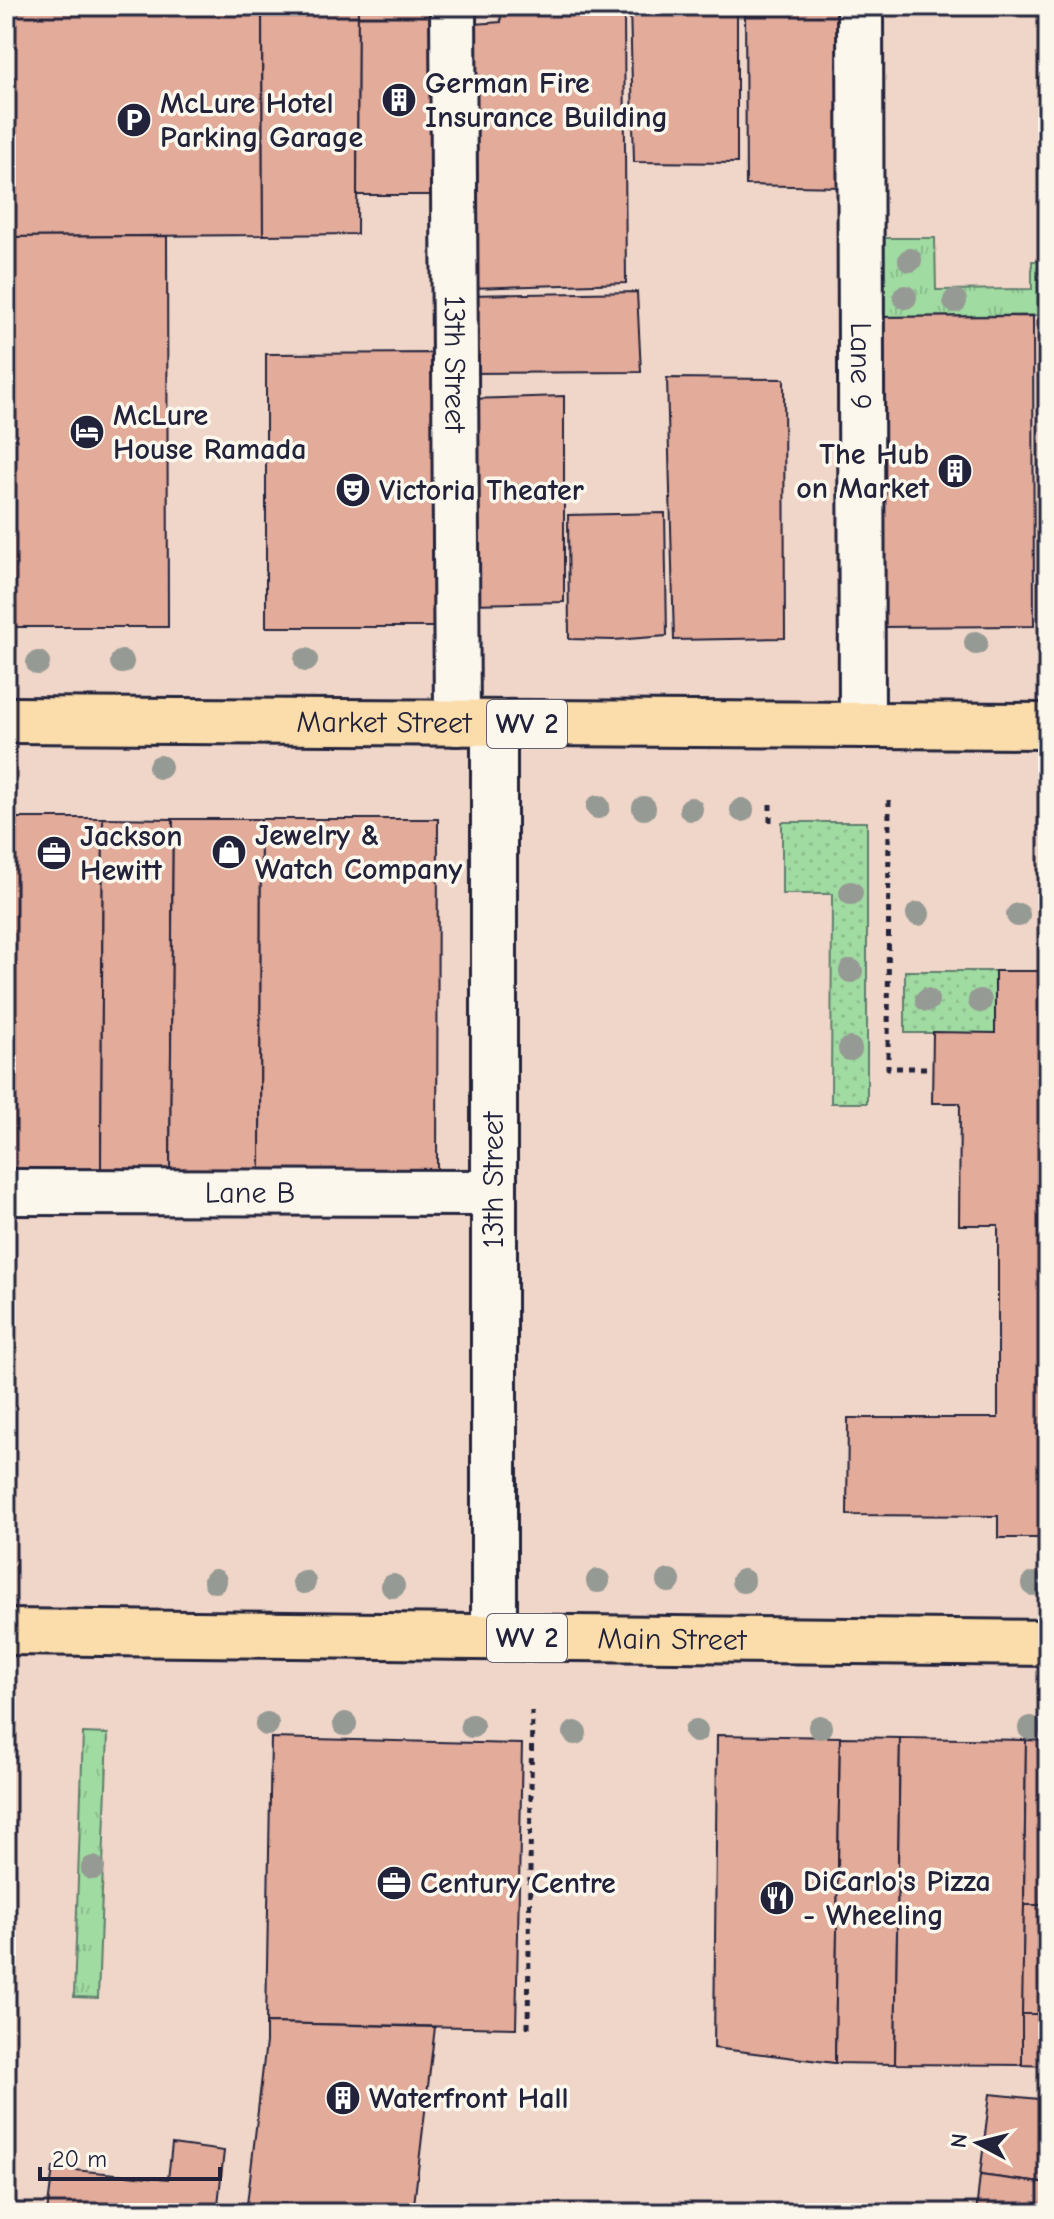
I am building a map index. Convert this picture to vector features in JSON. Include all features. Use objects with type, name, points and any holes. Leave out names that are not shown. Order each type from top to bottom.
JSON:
[{"type":"main road","name":"Market Street","points":[[6,720],[1048,726]]},
{"type":"main road","name":"Main Street","points":[[6,1632],[1048,1643]]},
{"type":"lane","name":"13th Street","points":[[453,6],[493,1193],[494,1637]]},
{"type":"lane","name":"Lane 9","points":[[860,6],[862,725]]},
{"type":"lane","name":"Lane B","points":[[6,1192],[493,1193]]},
{"type":"path","points":[[770,798],[770,822]]},
{"type":"path","points":[[889,800],[888,1068],[932,1068]]},
{"type":"path","points":[[528,2028],[532,1711]]},
{"type":"shaded area","points":[[6,6],[1048,6],[1048,2213],[6,2213]]},
{"type":"green space","points":[[877,238],[935,238],[936,290],[1032,289],[1032,261],[1048,261],[1048,315],[877,317]]},
{"type":"green space","points":[[782,822],[867,822],[867,1103],[831,1103],[832,894],[782,894]]},
{"type":"green space","points":[[905,971],[995,971],[995,1033],[905,1033]]},
{"type":"green space","points":[[83,1733],[108,1734],[98,1998],[74,1997]]},
{"type":"building","name":"McLure Hotel Parking Garage","points":[[6,6],[262,6],[263,235],[6,237]]},
{"type":"building","points":[[262,6],[358,6],[357,234],[263,235]]},
{"type":"building","name":"German Fire Insurance Building","points":[[358,6],[440,6],[440,195],[357,195]]},
{"type":"building","points":[[500,6],[592,6],[592,18],[624,17],[626,283],[470,288],[474,24],[501,22]]},
{"type":"building","points":[[630,6],[737,6],[737,163],[634,162]]},
{"type":"building","points":[[745,6],[838,6],[843,187],[746,185]]},
{"type":"building","name":"McLure House Ramada","points":[[167,236],[168,627],[6,627],[6,237]]},
{"type":"building","points":[[637,292],[641,372],[467,373],[469,295]]},
{"type":"building","name":"The Hub on Market","points":[[1033,316],[1034,626],[879,627],[877,317]]},
{"type":"building","name":"Victoria Theater","points":[[439,353],[440,627],[266,627],[266,354]]},
{"type":"building","points":[[667,378],[784,379],[785,638],[674,640]]},
{"type":"building","points":[[564,396],[564,602],[469,604],[468,399]]},
{"type":"building","points":[[665,513],[667,636],[569,639],[568,515]]},
{"type":"building","points":[[6,818],[103,818],[101,1169],[6,1168]]},
{"type":"building","points":[[103,818],[173,819],[170,1169],[101,1169]]},
{"type":"building","points":[[173,819],[261,819],[260,1169],[170,1169]]},
{"type":"building","points":[[261,819],[438,819],[437,1170],[260,1169]]},
{"type":"building","points":[[995,971],[1048,971],[1048,1538],[998,1538],[998,1516],[847,1515],[848,1418],[998,1418],[998,1225],[959,1225],[960,1103],[932,1103],[933,1032],[995,1033]]},
{"type":"building","name":"DiCarlo's Pizza - Wheeling","points":[[717,1735],[840,1737],[835,2063],[714,2048]]},
{"type":"building","points":[[840,1737],[900,1738],[895,2064],[835,2063]]},
{"type":"building","name":"Century Centre","points":[[271,1738],[522,1744],[516,2028],[266,2023]]},
{"type":"building","points":[[900,1738],[1026,1740],[1022,2065],[895,2064]]},
{"type":"building","points":[[1026,1740],[1048,1741],[1048,1905],[1024,1905]]},
{"type":"building","points":[[1024,1905],[1048,1905],[1048,2014],[1022,2014]]},
{"type":"building","points":[[1022,2014],[1048,2014],[1048,2066],[1022,2065]]},
{"type":"building","name":"Waterfront Hall","points":[[266,2023],[435,2027],[413,2213],[246,2213]]},
{"type":"building","points":[[990,2094],[1048,2100],[1048,2184],[980,2175]]},
{"type":"building","points":[[172,2144],[224,2151],[217,2213],[47,2213],[53,2168],[168,2179]]},
{"type":"building","points":[[980,2175],[1048,2184],[1048,2213],[976,2213]]},
{"type":"place","name":"German Fire Insurance Building","points":[[399,100]]},
{"type":"place","name":"McLure Hotel Parking Garage","points":[[134,120]]},
{"type":"place","name":"McLure House Ramada","points":[[87,432]]},
{"type":"place","name":"The Hub on Market","points":[[955,471]]},
{"type":"place","name":"Victoria Theater","points":[[353,490]]},
{"type":"place","name":"Jewelry & Watch Company","points":[[229,852]]},
{"type":"place","name":"Jackson Hewitt","points":[[54,853]]},
{"type":"place","name":"Century Centre","points":[[394,1883]]},
{"type":"place","name":"DiCarlo's Pizza - Wheeling","points":[[777,1898]]},
{"type":"place","name":"Waterfront Hall","points":[[343,2098]]}]
